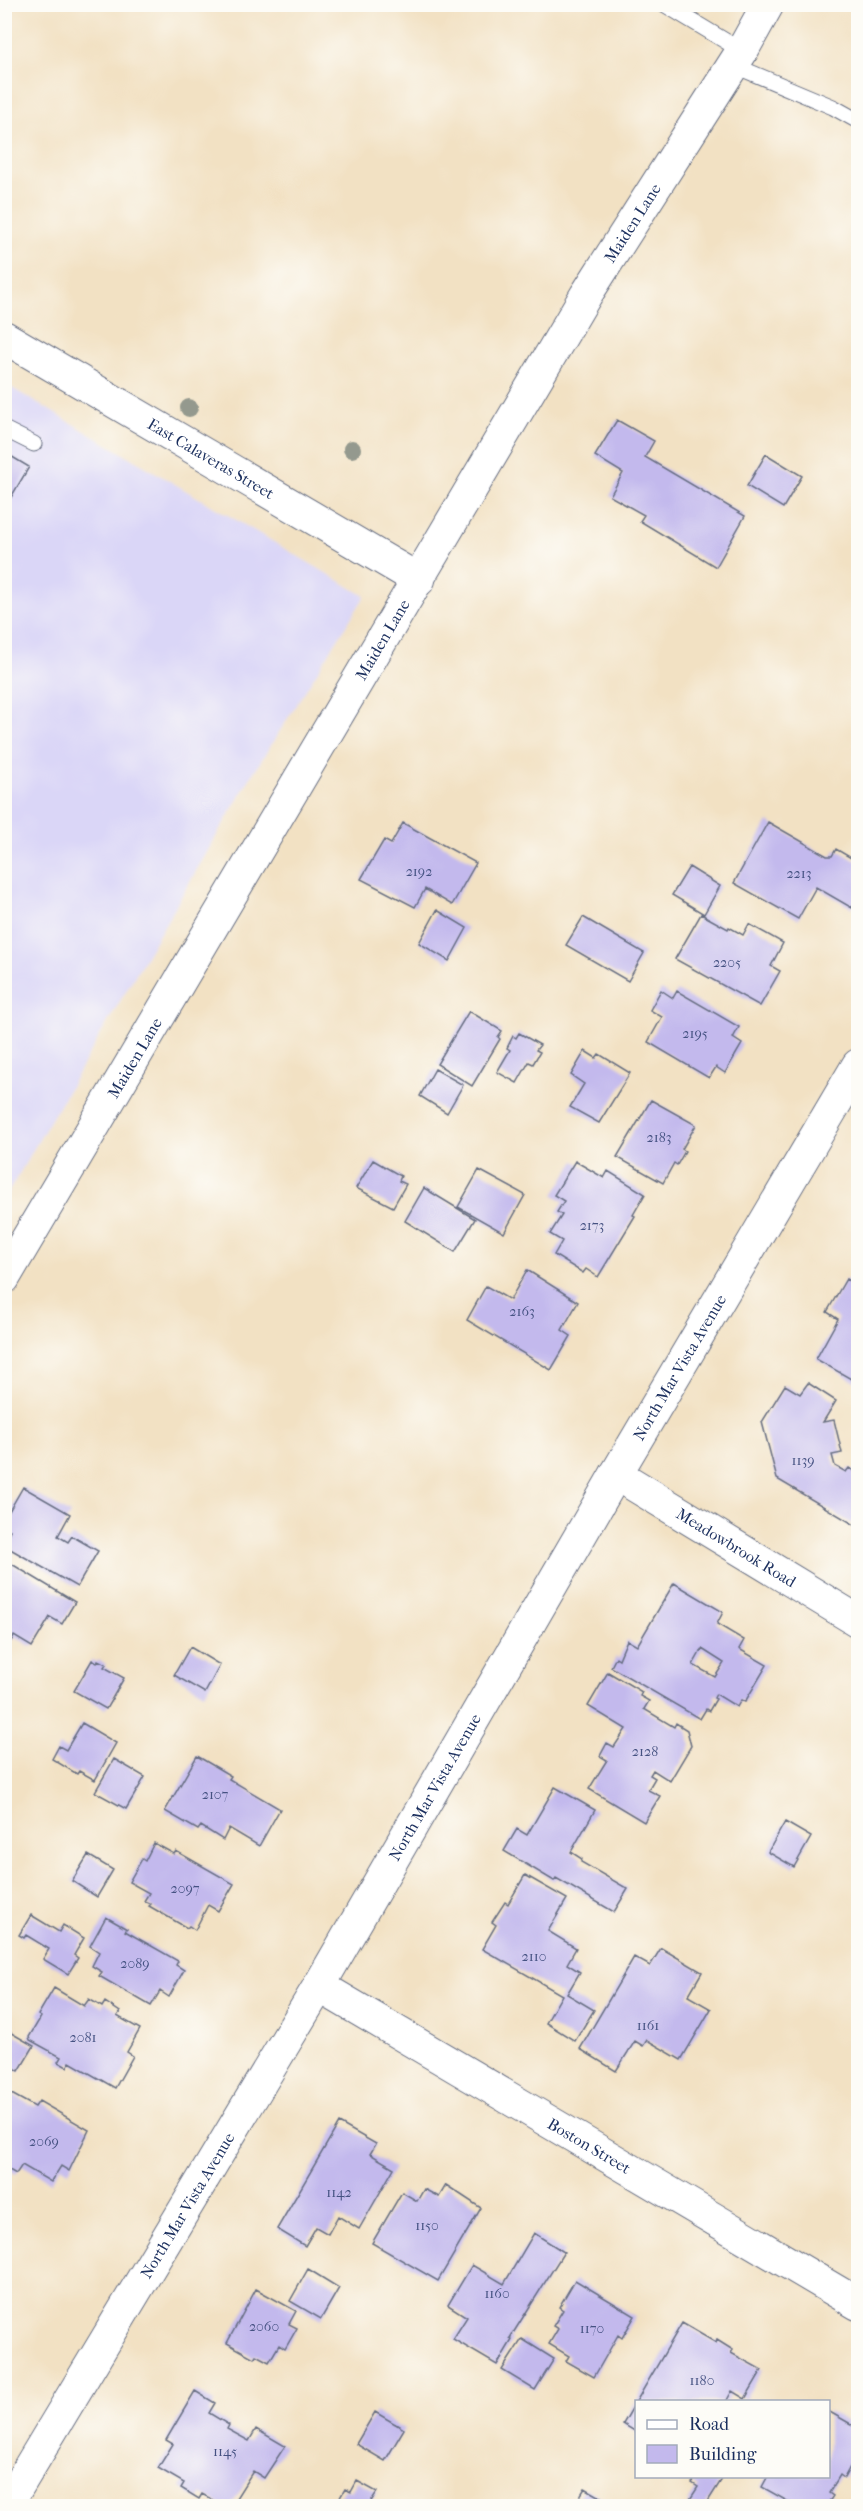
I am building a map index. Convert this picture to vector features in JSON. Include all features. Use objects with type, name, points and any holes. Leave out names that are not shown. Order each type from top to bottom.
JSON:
[{"type":"street","name":"Maiden Lane","points":[[4,1278],[586,295],[738,58],[768,4]]},
{"type":"street","name":"East Calaveras Street","points":[[4,337],[419,580]]},
{"type":"street","name":"North Mar Vista Avenue","points":[[6,2506],[319,1986],[616,1474],[858,1065]]},
{"type":"street","name":"Meadowbrook Road","points":[[616,1474],[858,1621]]},
{"type":"street","name":"Boston Street","points":[[319,1986],[858,2304]]},
{"type":"lane","points":[[664,4],[738,58],[858,121]]},
{"type":"lane","points":[[4,429],[34,444]]},
{"type":"shaded area","points":[[5,384],[365,596],[252,775],[5,1198]]},
{"type":"building","points":[[617,420],[654,441],[645,457],[745,516],[716,567],[640,521],[644,515],[610,496],[623,473],[595,456]]},
{"type":"building","points":[[4,452],[29,467],[4,509]]},
{"type":"building","points":[[766,454],[802,476],[783,508],[747,486]]},
{"type":"building","points":[[768,822],[827,856],[832,856],[836,849],[858,862],[858,896],[852,908],[816,887],[798,919],[734,883]]},
{"type":"building","points":[[403,823],[476,863],[452,905],[425,889],[415,907],[361,879],[384,840],[391,844]]},
{"type":"building","points":[[689,867],[720,886],[704,914],[672,895]]},
{"type":"building","points":[[437,910],[467,928],[449,961],[419,943]]},
{"type":"building","points":[[701,914],[743,935],[749,924],[783,943],[771,966],[780,971],[760,1006],[675,959]]},
{"type":"building","points":[[583,917],[644,953],[628,981],[566,945]]},
{"type":"building","points":[[661,990],[673,998],[677,991],[739,1027],[733,1038],[742,1044],[725,1073],[716,1067],[709,1078],[648,1042],[662,1017],[650,1010]]},
{"type":"building","points":[[469,1011],[502,1031],[498,1037],[500,1039],[472,1086],[437,1064]]},
{"type":"building","points":[[519,1033],[540,1045],[536,1050],[540,1052],[533,1064],[529,1062],[517,1083],[497,1072],[510,1050],[507,1048],[513,1036],[516,1038]]},
{"type":"building","points":[[585,1051],[596,1058],[599,1054],[630,1073],[599,1123],[570,1107],[584,1084],[571,1075]]},
{"type":"building","points":[[435,1069],[463,1085],[447,1113],[420,1096]]},
{"type":"building","points":[[651,1100],[696,1125],[682,1149],[685,1151],[677,1165],[674,1163],[663,1183],[617,1157]]},
{"type":"building","points":[[373,1160],[401,1176],[399,1181],[406,1184],[393,1207],[356,1188]]},
{"type":"building","points":[[575,1161],[604,1178],[608,1171],[645,1194],[633,1215],[635,1216],[598,1277],[586,1269],[583,1273],[554,1255],[562,1241],[550,1234],[562,1215],[557,1212],[564,1201],[554,1195]]},
{"type":"building","points":[[479,1170],[525,1195],[504,1233],[458,1207]]},
{"type":"building","points":[[424,1188],[475,1219],[455,1252],[405,1221]]},
{"type":"building","points":[[527,1270],[578,1302],[562,1330],[571,1336],[551,1370],[467,1320],[486,1286],[510,1300]]},
{"type":"building","points":[[846,1279],[858,1286],[858,1383],[816,1359],[838,1319],[827,1312]]},
{"type":"building","points":[[808,1383],[836,1401],[823,1422],[834,1420],[842,1453],[832,1455],[835,1466],[846,1472],[849,1468],[858,1473],[858,1527],[777,1479],[762,1422],[785,1385],[800,1394]]},
{"type":"building","points":[[23,1487],[70,1514],[58,1536],[68,1542],[72,1536],[98,1551],[77,1587],[5,1546],[10,1530],[4,1526],[4,1520]]},
{"type":"building","points":[[5,1560],[75,1602],[62,1624],[50,1617],[32,1647],[14,1636],[11,1641],[5,1637]]},
{"type":"building","points":[[674,1583],[723,1612],[717,1624],[744,1640],[739,1649],[767,1665],[745,1702],[741,1700],[737,1707],[716,1694],[714,1698],[716,1699],[709,1711],[706,1709],[700,1719],[611,1667],[616,1657],[619,1659],[627,1640],[637,1646]],"holes":[[[702,1649],[724,1663],[715,1677],[693,1665]]]},
{"type":"building","points":[[190,1647],[220,1665],[205,1693],[174,1675]]},
{"type":"building","points":[[92,1660],[106,1664],[104,1667],[124,1678],[106,1709],[74,1691]]},
{"type":"building","points":[[608,1672],[642,1692],[640,1696],[649,1701],[644,1709],[674,1727],[676,1723],[687,1730],[691,1746],[670,1781],[653,1770],[650,1775],[655,1778],[648,1790],[660,1796],[644,1822],[589,1789],[607,1760],[600,1756],[607,1743],[614,1747],[626,1729],[588,1706]]},
{"type":"building","points":[[82,1723],[116,1743],[95,1780],[79,1771],[77,1774],[52,1759],[59,1746],[66,1750]]},
{"type":"building","points":[[197,1756],[231,1776],[229,1779],[280,1809],[259,1846],[229,1828],[223,1840],[201,1826],[198,1830],[165,1811]]},
{"type":"building","points":[[114,1759],[145,1777],[126,1809],[95,1792]]},
{"type":"building","points":[[555,1787],[595,1810],[571,1852],[582,1859],[581,1862],[628,1889],[614,1912],[556,1878],[554,1881],[504,1851],[517,1829],[527,1835]]},
{"type":"building","points":[[785,1822],[811,1837],[794,1867],[768,1852]]},
{"type":"building","points":[[154,1843],[174,1854],[176,1851],[234,1884],[218,1911],[208,1905],[195,1930],[189,1926],[187,1928],[149,1906],[151,1904],[144,1901],[149,1893],[129,1882],[142,1859],[145,1861]]},
{"type":"building","points":[[88,1855],[113,1870],[97,1897],[72,1881]]},
{"type":"building","points":[[525,1875],[567,1899],[548,1931],[576,1948],[567,1964],[580,1972],[567,1994],[594,2010],[575,2041],[546,2023],[562,1995],[482,1949],[496,1925],[492,1922],[505,1902],[508,1904]]},
{"type":"building","points":[[31,1915],[59,1932],[63,1925],[84,1938],[74,1955],[78,1958],[68,1974],[43,1959],[49,1949],[26,1935],[24,1938],[19,1935]]},
{"type":"building","points":[[106,1917],[127,1929],[125,1931],[178,1961],[176,1965],[184,1970],[169,1997],[160,1991],[151,2006],[99,1976],[102,1972],[92,1966],[99,1952],[90,1946]]},
{"type":"building","points":[[661,1948],[702,1972],[688,1996],[711,2009],[681,2060],[647,2040],[643,2046],[635,2041],[616,2071],[580,2049],[634,1957],[650,1966]]},
{"type":"building","points":[[54,1988],[84,2006],[89,1999],[102,2007],[105,2002],[120,2012],[117,2016],[140,2029],[127,2052],[133,2056],[115,2088],[70,2062],[67,2067],[58,2062],[61,2057],[30,2040],[29,2037],[41,2017],[38,2015]]},
{"type":"building","points":[[6,2030],[34,2046],[19,2071],[4,2062]]},
{"type":"building","points":[[6,2091],[35,2107],[39,2101],[89,2130],[69,2171],[61,2166],[51,2182],[22,2165],[16,2174],[4,2167]]},
{"type":"building","points":[[339,2123],[376,2144],[370,2154],[394,2168],[359,2229],[338,2216],[328,2234],[316,2227],[305,2246],[277,2229]]},
{"type":"building","points":[[446,2185],[481,2208],[438,2281],[372,2243],[402,2192],[417,2201],[424,2189],[439,2197]]},
{"type":"building","points":[[534,2233],[564,2252],[510,2338],[512,2340],[497,2365],[453,2339],[467,2317],[448,2305],[472,2265],[504,2284]]},
{"type":"building","points":[[308,2269],[339,2288],[321,2319],[290,2301]]},
{"type":"building","points":[[575,2280],[635,2316],[622,2338],[618,2335],[594,2377],[566,2361],[569,2356],[549,2344],[558,2329],[553,2326],[563,2310],[559,2307]]},
{"type":"building","points":[[256,2289],[296,2311],[289,2324],[297,2328],[285,2349],[279,2345],[269,2362],[256,2355],[254,2358],[227,2343]]},
{"type":"building","points":[[682,2323],[716,2343],[717,2340],[733,2350],[731,2353],[762,2370],[745,2399],[732,2391],[727,2400],[637,2400]]},
{"type":"building","points":[[522,2339],[554,2359],[535,2390],[502,2370]]},
{"type":"building","points":[[195,2391],[215,2403],[209,2413],[229,2425],[227,2429],[249,2441],[256,2429],[285,2446],[264,2478],[253,2471],[231,2506],[224,2506],[202,2494],[199,2499],[181,2488],[184,2483],[158,2468],[173,2444],[166,2440]]},
{"type":"building","points":[[635,2403],[635,2431],[623,2424]]},
{"type":"building","points":[[375,2412],[404,2429],[385,2461],[356,2444]]},
{"type":"building","points":[[830,2412],[858,2428],[858,2472],[850,2467],[844,2478],[840,2475],[829,2493],[833,2496],[826,2506],[796,2506],[762,2487],[767,2478],[830,2478]]},
{"type":"building","points":[[696,2478],[723,2478],[705,2506],[687,2504],[698,2487],[692,2483]]},
{"type":"building","points":[[357,2481],[377,2492],[368,2506],[335,2506],[345,2489],[351,2492]]},
{"type":"building","points":[[585,2488],[606,2500],[602,2506],[574,2506]]}]
